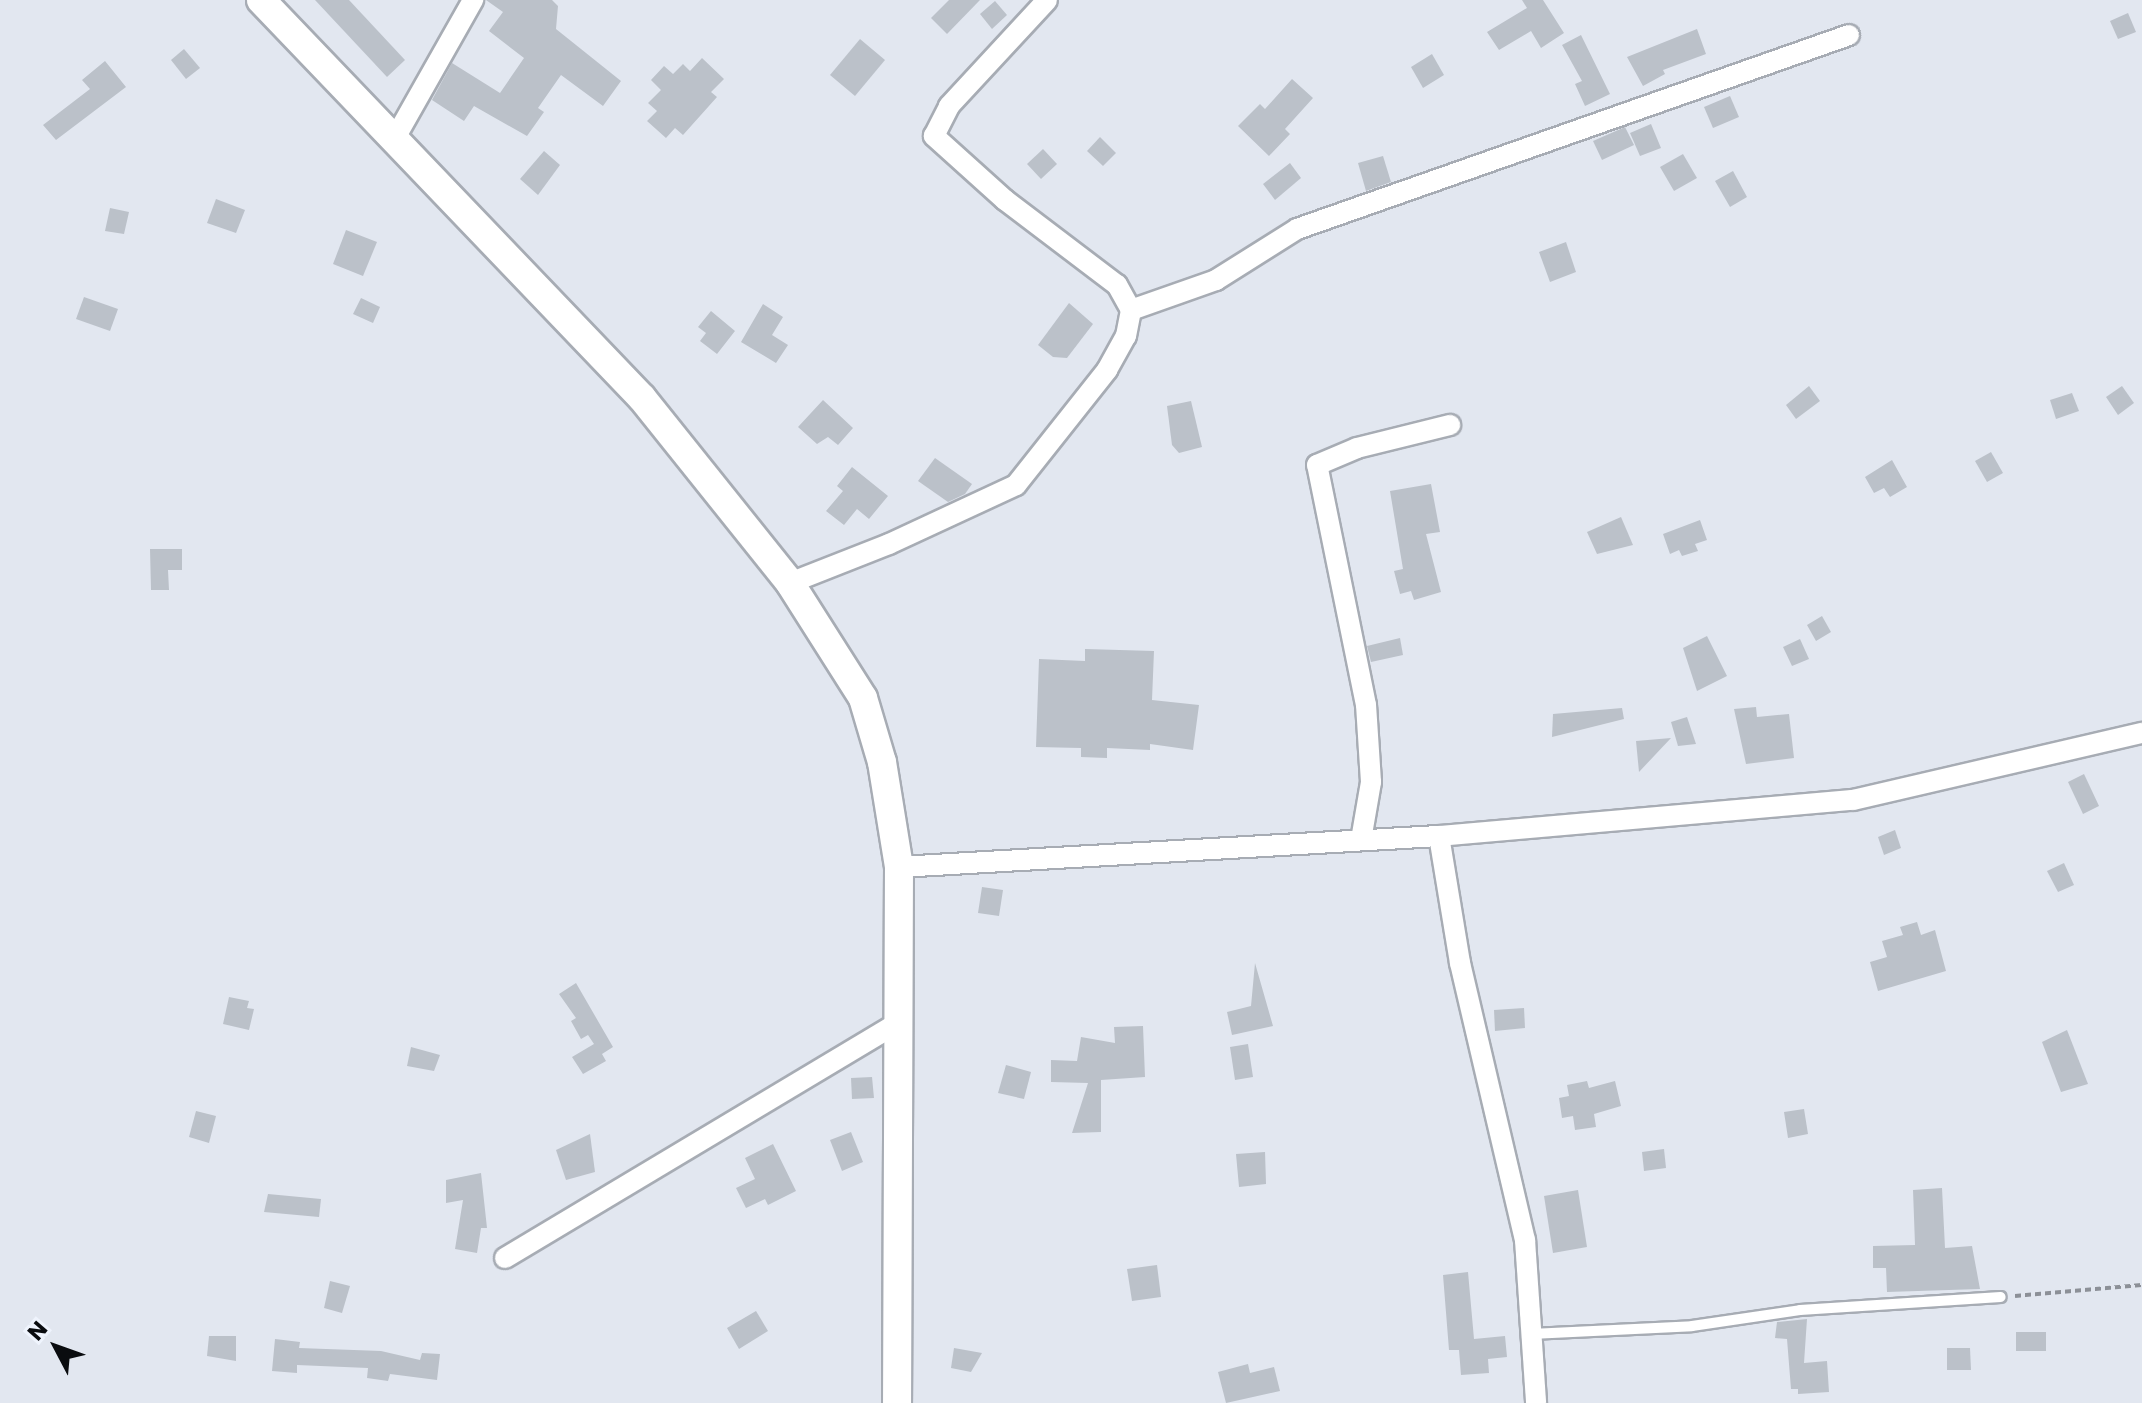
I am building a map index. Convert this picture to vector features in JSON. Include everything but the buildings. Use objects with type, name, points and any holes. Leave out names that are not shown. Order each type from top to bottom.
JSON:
[{"type":"street","points":[[261,0],[642,398],[790,583],[863,698],[882,762],[899,867],[897,1403]]},
{"type":"street","points":[[395,138],[473,0]]},
{"type":"street","points":[[790,583],[903,538],[1016,485],[1107,370],[1126,336],[1131,310],[1117,285],[1005,200],[934,136],[949,106],[1047,0]]},
{"type":"street","points":[[1131,310],[1216,280],[1297,229],[1849,35]]},
{"type":"street","points":[[1361,840],[1371,782],[1366,705],[1317,465],[1357,448],[1450,425]]},
{"type":"street","points":[[899,867],[1439,836],[1853,800],[2142,733]]},
{"type":"street","points":[[1439,836],[1460,963],[1525,1240],[1536,1403]]},
{"type":"street","points":[[505,1258],[899,1022]]},
{"type":"lane","points":[[1531,1334],[1692,1326],[1800,1310],[2001,1297]]},
{"type":"path","points":[[2001,1297],[2142,1285]]}]
